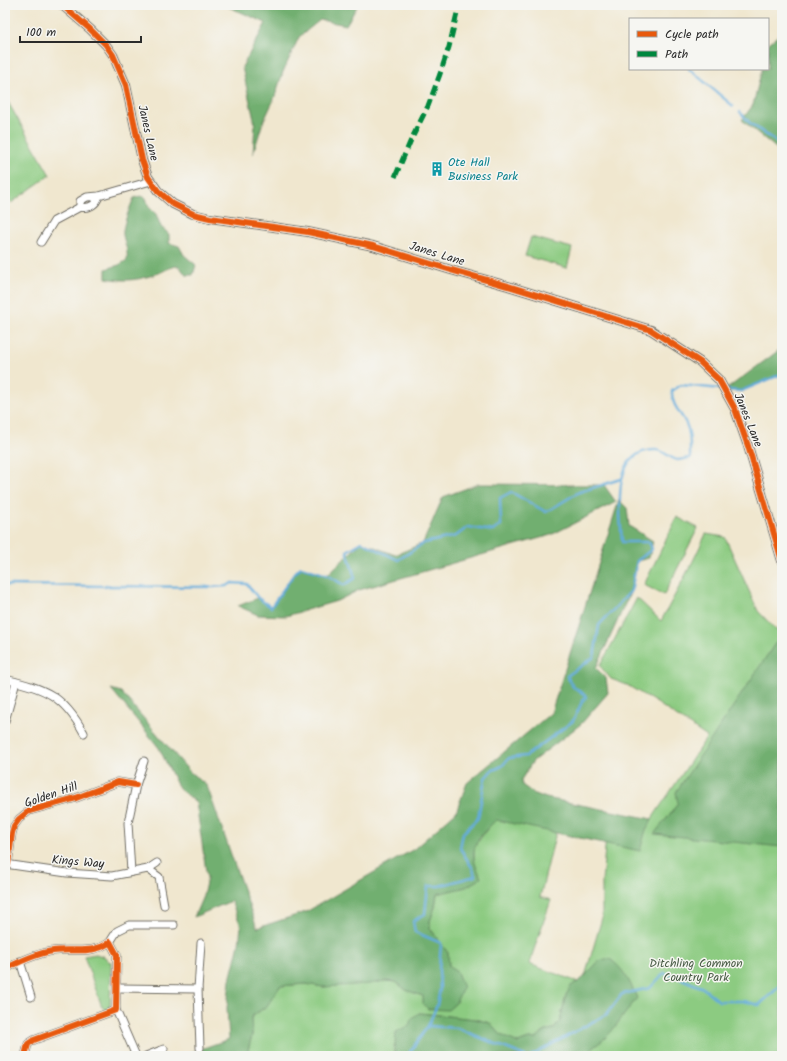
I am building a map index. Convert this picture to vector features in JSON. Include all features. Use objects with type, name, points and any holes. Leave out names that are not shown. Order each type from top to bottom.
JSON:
[{"type":"street","name":"Janes Lane","points":[[62,5],[90,29],[106,45],[113,55],[126,85],[142,160],[148,176],[158,191],[172,204],[193,214],[308,232],[370,245],[508,286],[651,330],[700,362],[719,380],[735,408],[748,446],[782,561]]},
{"type":"street","points":[[80,207],[79,204],[82,199],[87,196],[99,196],[151,181]]},
{"type":"street","points":[[41,242],[54,221],[80,207],[88,208],[92,206],[98,201],[99,196]]},
{"type":"street","points":[[5,679],[44,690],[55,697],[73,714],[84,733]]},
{"type":"street","points":[[5,721],[16,682]]},
{"type":"street","points":[[131,872],[128,823],[136,785],[144,760]]},
{"type":"street","name":"Golden Hill","points":[[7,864],[14,826],[19,819],[30,811],[76,798],[118,782],[136,785]]},
{"type":"street","name":"Kings Way","points":[[7,864],[67,874],[112,876],[148,869],[157,863]]},
{"type":"street","points":[[148,869],[158,877],[164,905]]},
{"type":"street","points":[[9,967],[46,952],[55,950],[93,949],[106,945],[110,942],[117,930],[130,925],[174,925]]},
{"type":"street","points":[[110,942],[117,955],[116,1010],[136,1056]]},
{"type":"street","points":[[200,1048],[198,989],[201,943]]},
{"type":"street","points":[[20,962],[31,997]]},
{"type":"street","points":[[117,988],[198,989]]},
{"type":"street","points":[[25,1056],[28,1044],[34,1040],[116,1010]]},
{"type":"street","points":[[146,1056],[164,1049]]},
{"type":"green space","points":[[224,5],[249,5],[267,11],[270,5],[358,5],[346,25],[320,20],[299,37],[262,125],[253,154],[255,124],[242,67],[266,23]]},
{"type":"green space","points":[[782,32],[782,153],[742,120],[753,105],[762,70],[769,70],[769,43]]},
{"type":"green space","points":[[5,97],[50,175],[11,203],[5,197]]},
{"type":"green space","points":[[141,196],[146,198],[149,207],[156,214],[161,227],[169,234],[169,243],[179,246],[184,255],[196,265],[193,275],[186,275],[179,266],[176,266],[139,279],[120,280],[106,278],[106,269],[119,265],[127,260],[127,250],[123,231],[134,198]]},
{"type":"green space","points":[[531,237],[572,248],[567,268],[525,256]]},
{"type":"green space","points":[[782,348],[782,374],[741,391],[724,391]]},
{"type":"green space","points":[[478,484],[604,485],[616,502],[551,535],[359,590],[337,601],[286,616],[258,615],[238,606],[258,598],[271,607],[294,574],[301,567],[327,575],[362,542],[395,555],[423,543],[443,497]]},
{"type":"green space","points":[[619,500],[627,508],[629,526],[653,541],[649,558],[637,561],[631,591],[596,668],[606,678],[608,693],[581,724],[533,761],[521,780],[522,785],[533,793],[546,798],[652,819],[645,833],[640,851],[496,820],[488,827],[475,846],[474,860],[481,878],[466,887],[437,894],[435,907],[430,921],[430,928],[448,953],[449,967],[457,972],[463,988],[455,1004],[448,1010],[428,1009],[423,1004],[423,996],[406,990],[396,982],[385,981],[370,984],[323,987],[306,984],[280,986],[267,1006],[251,1017],[252,1035],[248,1050],[251,1056],[181,1056],[229,1039],[227,1008],[230,980],[239,944],[241,926],[231,901],[194,917],[203,896],[207,878],[196,802],[179,789],[159,748],[111,689],[121,692],[190,772],[207,786],[257,928],[306,912],[414,849],[456,812],[467,783],[551,713]]},
{"type":"green space","points":[[677,517],[698,528],[664,595],[644,585]]},
{"type":"green space","name":"Ditchling Common Country Park","points":[[706,534],[725,537],[758,611],[777,631],[782,624],[782,1056],[512,1056],[598,1002],[583,983],[602,918],[602,882],[607,825],[645,833],[647,826],[707,737],[657,703],[627,685],[611,679],[600,666],[637,598],[661,621]]},
{"type":"green space","points":[[782,633],[782,847],[654,834],[678,803],[676,792]]},
{"type":"green space","points":[[496,819],[556,832],[540,897],[551,900],[529,964],[578,982],[566,995],[560,1021],[554,1029],[544,1032],[536,1039],[529,1039],[518,1043],[501,1035],[490,1023],[475,1019],[419,1013],[394,1046],[394,1056],[251,1056],[248,1050],[252,1035],[251,1017],[268,1003],[280,986],[306,984],[323,987],[385,981],[396,982],[406,990],[423,996],[449,967],[448,953],[430,928],[430,921],[435,907],[437,893],[466,887],[474,858],[474,848]]},
{"type":"green space","points":[[96,954],[105,957],[111,962],[110,1009],[105,1010],[102,1007],[84,956]]},
{"type":"green space","points":[[610,959],[623,972],[637,998],[611,1032],[602,1041],[581,1056],[394,1056],[396,1032],[409,1026],[411,1019],[419,1013],[475,1019],[490,1023],[501,1035],[518,1043],[529,1039],[536,1039],[544,1032],[554,1029],[560,1021],[566,995],[571,986],[582,979],[599,961]]},
{"type":"waterway","points":[[690,70],[733,106]]},
{"type":"waterway","points":[[740,112],[750,123],[782,146]]},
{"type":"waterway","points":[[726,390],[741,391],[782,374]]},
{"type":"waterway","points":[[407,1056],[428,1026],[437,1005],[440,989],[439,970],[441,943],[415,932],[413,921],[425,914],[428,886],[439,886],[475,876],[473,869],[460,848],[463,833],[478,818],[485,778],[491,771],[502,766],[509,758],[526,756],[573,721],[586,697],[579,690],[573,687],[567,676],[594,657],[599,625],[631,591],[637,561],[652,549],[649,542],[622,542],[620,500],[624,471],[631,460],[641,453],[655,450],[661,451],[678,460],[690,458],[689,433],[685,421],[673,401],[672,391],[681,385],[721,389]]},
{"type":"waterway","points":[[5,585],[213,587],[227,586],[232,583],[247,584],[258,598],[271,607],[294,574],[301,567],[327,575],[344,585],[355,578],[347,551],[362,542],[398,560],[424,543],[456,536],[468,527],[493,531],[501,525],[500,498],[511,492],[546,512],[579,492],[621,479]]},
{"type":"waterway","points":[[531,1056],[607,1014],[622,994],[650,988],[664,973],[703,988],[719,1001],[743,1001],[759,1005],[780,986],[782,986]]},
{"type":"waterway","points":[[428,1026],[457,1028],[525,1056]]},
{"type":"marked path","points":[[395,177],[428,106],[440,74],[449,47],[459,5]]},
{"type":"cycle path","points":[[62,5],[90,29],[106,45],[113,55],[126,85],[142,160],[148,177],[158,191],[173,204],[193,214],[210,218],[308,232],[373,246],[508,286],[651,330],[700,362],[719,380],[735,409],[748,446],[782,561]]},
{"type":"cycle path","points":[[8,864],[14,826],[19,819],[29,811],[76,798],[118,782],[136,785]]},
{"type":"cycle path","points":[[9,967],[42,953],[60,950],[90,950],[110,942],[117,955],[116,1010],[34,1040],[28,1044],[25,1056]]},
{"type":"place","name":"Ote Hall Business Park","points":[[437,169]]}]
